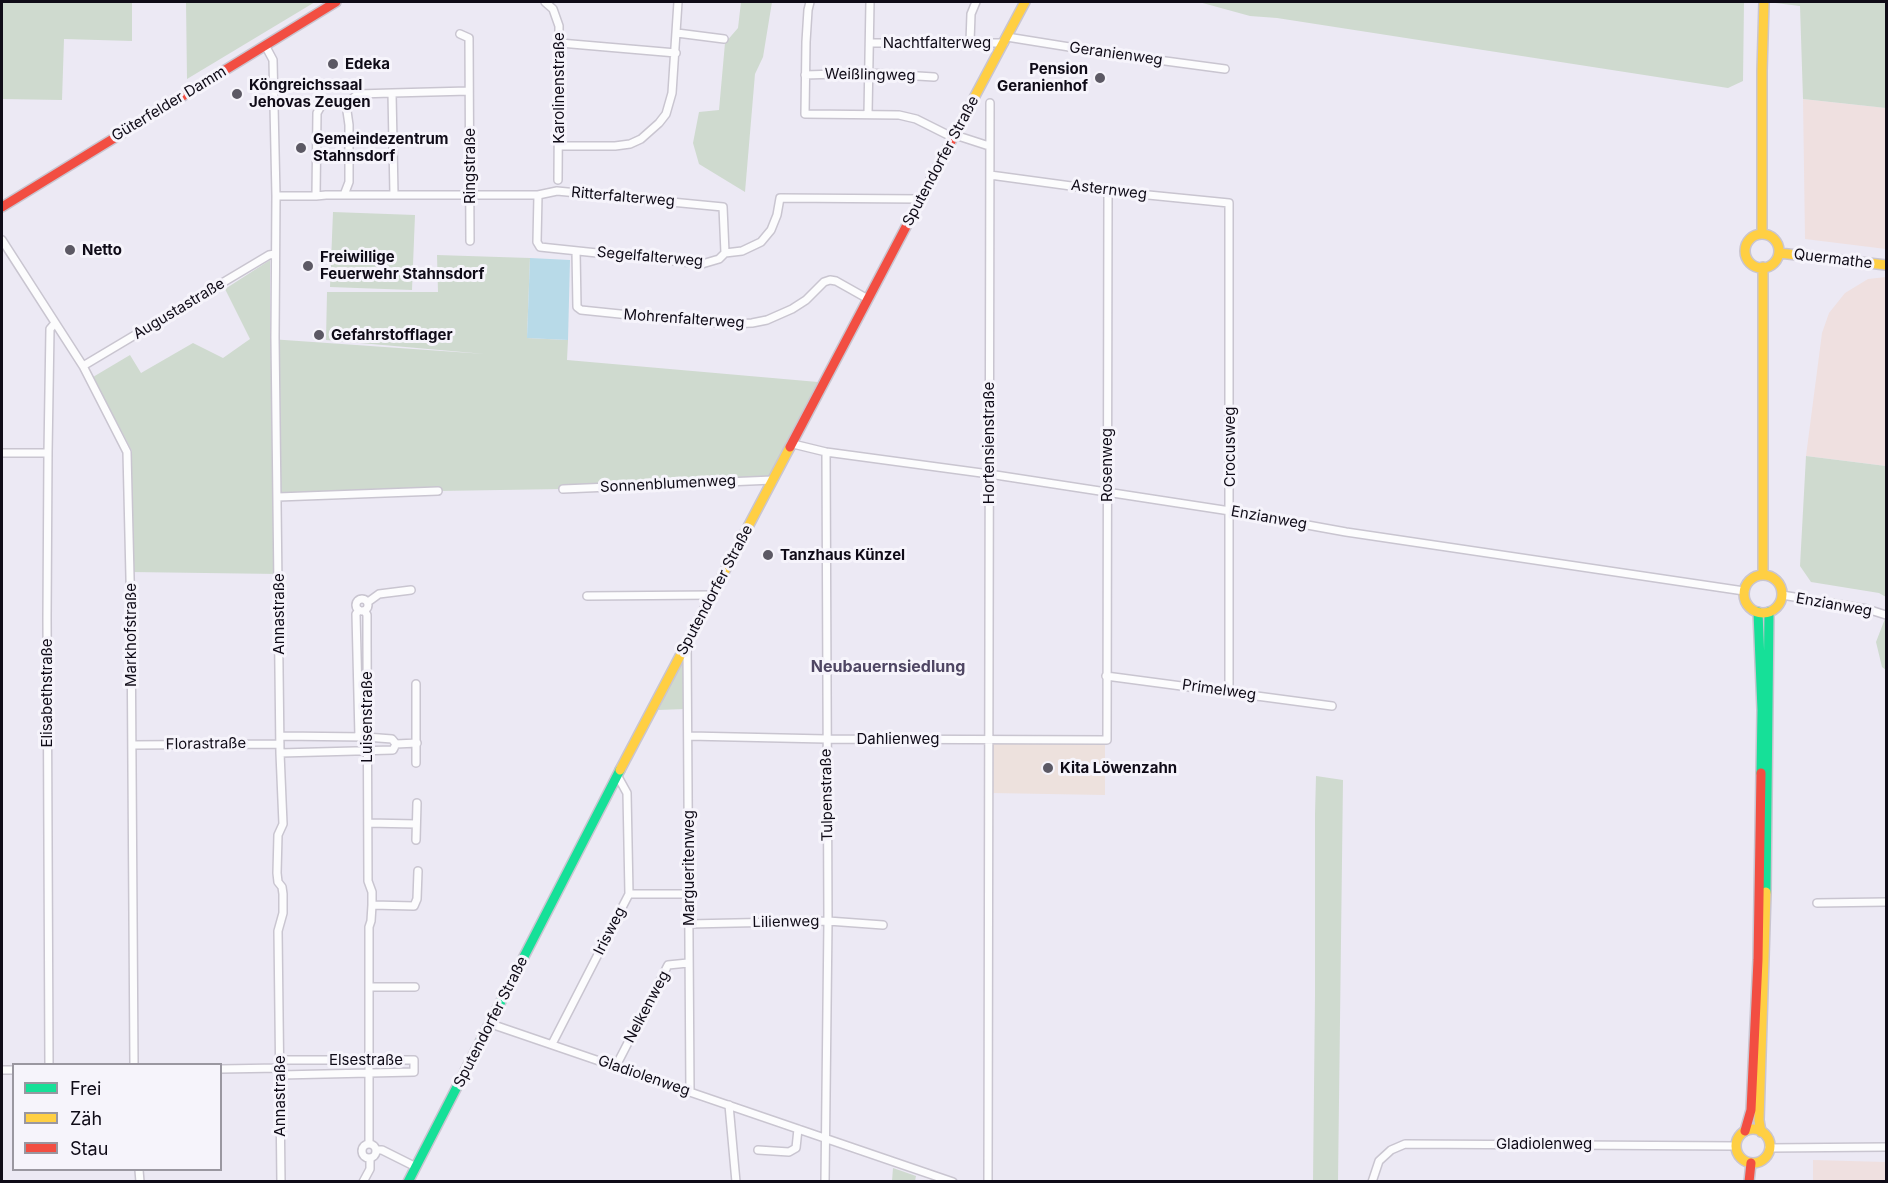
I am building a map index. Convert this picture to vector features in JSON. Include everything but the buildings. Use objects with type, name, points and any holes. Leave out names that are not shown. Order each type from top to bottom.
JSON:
[{"type":"main road","name":"Güterfelder Damm","points":[[2,207],[336,2]]},
{"type":"main road","name":"Sputendorfer Straße","points":[[408,1182],[617,775],[1025,2]]},
{"type":"main road","points":[[1762,234],[1764,2]]},
{"type":"main road","points":[[1762,234],[1768,235],[1777,242],[1779,253],[1775,262],[1762,267],[1752,264],[1748,259],[1746,248],[1752,238],[1762,234]]},
{"type":"main road","name":"Quermathe","points":[[1779,253],[1887,265]]},
{"type":"main road","points":[[1762,267],[1763,575]]},
{"type":"main road","points":[[1763,575],[1777,581],[1782,595],[1778,606],[1769,612],[1758,612],[1749,606],[1744,595],[1752,579],[1763,575]]},
{"type":"main road","points":[[1745,1131],[1761,1132],[1768,1139],[1768,1153],[1761,1161],[1751,1163],[1741,1159],[1736,1146],[1738,1139],[1748,1127],[1751,1110],[1758,960],[1762,710],[1758,612]]},
{"type":"main road","points":[[1761,1132],[1759,1120],[1767,903],[1769,612]]},
{"type":"main road","points":[[1749,1182],[1751,1163]]},
{"type":"street","name":"Karolinenstraße","points":[[545,2],[553,9],[560,26],[558,180]]},
{"type":"street","points":[[559,146],[630,144],[641,139],[659,123],[666,114],[672,93],[678,2]]},
{"type":"street","points":[[810,2],[805,114],[908,116],[954,136],[989,146]]},
{"type":"street","points":[[868,114],[870,2]]},
{"type":"street","points":[[970,42],[971,14],[976,2]]},
{"type":"street","points":[[677,33],[724,39]]},
{"type":"street","name":"Ringstraße","points":[[460,34],[469,38],[474,195],[470,240]]},
{"type":"street","name":"Nachtfalterweg","points":[[870,43],[1005,40]]},
{"type":"street","name":"Geranienweg","points":[[1005,40],[1225,69]]},
{"type":"street","points":[[560,43],[676,53]]},
{"type":"street","name":"Annastraße","points":[[265,45],[273,60],[276,196],[280,753],[283,824],[278,835],[277,873],[278,882],[282,887],[284,913],[278,931],[280,1182]]},
{"type":"street","name":"Weißlingweg","points":[[805,75],[869,74],[934,77]]},
{"type":"street","points":[[346,104],[358,94],[469,91]]},
{"type":"street","points":[[392,93],[394,195]]},
{"type":"street","points":[[316,196],[317,113],[321,106],[328,103],[346,104]]},
{"type":"street","name":"Hortensienstraße","points":[[988,1182],[990,103]]},
{"type":"street","points":[[344,195],[349,182],[349,125],[346,104]]},
{"type":"street","name":"Asternweg","points":[[990,175],[1108,191],[1229,203]]},
{"type":"street","name":"Ritterfalterweg","points":[[276,196],[538,195],[557,191],[723,207],[725,253]]},
{"type":"street","name":"Rosenweg","points":[[1107,740],[1108,191]]},
{"type":"street","name":"Segelfalterweg","points":[[538,195],[537,242],[540,247],[702,264],[719,259],[725,253],[742,251],[760,242],[771,230],[780,198],[921,200]]},
{"type":"street","name":"Crocusweg","points":[[1229,203],[1229,691]]},
{"type":"street","name":"Markhofstraße","points":[[2,240],[83,366],[127,452],[131,572],[134,1063]]},
{"type":"street","name":"Mohrenfalterweg","points":[[576,251],[577,307],[581,310],[688,321],[752,323],[767,320],[792,309],[806,300],[824,282],[830,280],[868,299]]},
{"type":"street","name":"Augustastraße","points":[[83,366],[269,255],[275,254]]},
{"type":"street","name":"Elisabethstraße","points":[[49,1063],[48,453],[50,329],[55,323]]},
{"type":"street","name":"Enzianweg","points":[[793,444],[826,452],[989,474],[1369,536],[1745,590]]},
{"type":"street","name":"Tulpenstraße","points":[[825,1182],[828,921],[826,452]]},
{"type":"street","points":[[2,453],[48,453]]},
{"type":"street","name":"Sonnenblumenweg","points":[[563,489],[773,480]]},
{"type":"street","points":[[278,497],[438,490]]},
{"type":"street","points":[[362,610],[356,606],[358,600],[363,599],[368,602],[379,594],[411,590]]},
{"type":"street","points":[[587,596],[713,595]]},
{"type":"street","name":"Enzianweg","points":[[1782,595],[1867,609],[1887,615]]},
{"type":"street","name":"Luisenstraße","points":[[368,602],[367,608],[362,610],[367,615],[362,737],[367,751],[368,881],[372,892],[372,905],[369,927],[369,1144],[362,1150],[364,1157],[370,1159]]},
{"type":"street","name":"Margueritenweg","points":[[687,643],[690,1092]]},
{"type":"street","name":"Primelweg","points":[[1106,676],[1332,706]]},
{"type":"street","points":[[416,684],[416,763]]},
{"type":"street","name":"Dahlienweg","points":[[689,736],[1107,740]]},
{"type":"street","name":"Florastraße","points":[[132,745],[362,737],[392,739],[396,744]]},
{"type":"street","name":"Florastraße","points":[[396,744],[417,743]]},
{"type":"street","name":"Florastraße","points":[[280,753],[393,750],[396,744]]},
{"type":"street","name":"Irisweg","points":[[552,1044],[629,894],[627,792],[617,775]]},
{"type":"street","points":[[416,840],[417,803]]},
{"type":"street","points":[[368,823],[416,824]]},
{"type":"street","points":[[372,905],[414,906],[417,898],[418,871]]},
{"type":"street","points":[[629,894],[688,894]]},
{"type":"street","points":[[1817,903],[1887,902]]},
{"type":"street","name":"Lilienweg","points":[[689,924],[828,921],[883,925]]},
{"type":"street","name":"Nelkenweg","points":[[616,1066],[668,965],[688,963]]},
{"type":"street","points":[[369,987],[416,987]]},
{"type":"street","name":"Gladiolenweg","points":[[491,1024],[953,1182]]},
{"type":"street","name":"Elsestraße","points":[[222,1069],[280,1068],[368,1074],[414,1072],[414,1060],[368,1059],[280,1068]]},
{"type":"street","points":[[729,1105],[736,1182]]},
{"type":"street","points":[[758,1150],[789,1152],[796,1148],[798,1128]]},
{"type":"street","points":[[369,1144],[376,1150],[382,1150],[416,1167]]},
{"type":"street","name":"Gladiolenweg","points":[[1372,1182],[1379,1161],[1391,1150],[1405,1144],[1736,1146]]},
{"type":"street","points":[[1769,1148],[1887,1147]]},
{"type":"street","name":"Luisenstraße","points":[[370,1159],[376,1155],[376,1150]]},
{"type":"street","name":"Luisenstraße","points":[[363,1182],[370,1169],[370,1159]]},
{"type":"shaded area","points":[[2,2],[132,2],[132,41],[64,39],[62,100],[2,99]]},
{"type":"shaded area","points":[[186,2],[315,2],[187,79]]},
{"type":"shaded area","points":[[741,2],[772,2],[763,57],[755,74],[745,192],[699,164],[693,143],[699,112],[719,110],[725,43],[738,28]]},
{"type":"shaded area","points":[[1199,2],[1744,2],[1743,81],[1728,88],[1277,18],[1250,16]]},
{"type":"shaded area","points":[[1767,2],[1886,2],[1886,108],[1803,99],[1800,6]]},
{"type":"shaded area","points":[[1803,99],[1886,108],[1886,249],[1805,239]]},
{"type":"shaded area","points":[[333,212],[415,215],[412,290],[330,287]]},
{"type":"shaded area","points":[[437,255],[530,258],[527,338],[568,340],[567,360],[818,382],[767,480],[563,489],[278,497],[279,574],[131,572],[132,451],[93,377],[130,355],[141,373],[193,343],[223,358],[250,339],[225,289],[270,260],[270,339],[485,354],[326,340],[327,292],[438,292]]},
{"type":"shaded area","points":[[1886,277],[1886,466],[1806,456],[1822,333],[1829,313],[1845,293],[1868,279]]},
{"type":"shaded area","points":[[1806,456],[1886,466],[1886,597],[1879,593],[1811,582],[1800,566]]},
{"type":"shaded area","points":[[1886,616],[1886,670],[1882,667],[1876,642]]},
{"type":"shaded area","points":[[684,662],[685,709],[658,710],[681,663]]},
{"type":"shaded area","name":"Kita Löwenzahn","points":[[992,742],[1105,743],[1105,795],[991,793]]},
{"type":"shaded area","points":[[1316,776],[1343,780],[1338,1181],[1313,1181]]},
{"type":"shaded area","points":[[1813,1160],[1886,1162],[1886,1181],[1813,1181]]},
{"type":"shaded area","points":[[893,1168],[916,1176],[915,1181],[892,1181]]},
{"type":"water","points":[[530,258],[570,260],[568,340],[527,338]]},
{"type":"traffic: fast","points":[[1758,612],[1762,710],[1761,773]]},
{"type":"traffic: fast","points":[[1766,892],[1769,612]]},
{"type":"traffic: fast","points":[[408,1182],[620,770]]},
{"type":"traffic: slow","points":[[958,128],[1025,2]]},
{"type":"traffic: slow","points":[[1762,234],[1764,2]]},
{"type":"traffic: slow","points":[[1762,234],[1774,239],[1779,251],[1774,263],[1762,268],[1750,263],[1745,251],[1750,239],[1762,234]]},
{"type":"traffic: slow","points":[[1779,253],[1886,265]]},
{"type":"traffic: slow","points":[[1763,267],[1763,575]]},
{"type":"traffic: slow","points":[[620,770],[790,447]]},
{"type":"traffic: slow","points":[[1763,575],[1776,581],[1782,594],[1776,607],[1763,613],[1750,607],[1744,594],[1750,581],[1763,575]]},
{"type":"traffic: slow","points":[[1761,1132],[1759,1120],[1766,892]]},
{"type":"traffic: slow","points":[[1753,1129],[1765,1134],[1770,1146],[1765,1158],[1753,1163],[1741,1158],[1736,1146],[1741,1134],[1753,1129]]},
{"type":"traffic: jam","points":[[2,207],[336,2]]},
{"type":"traffic: jam","points":[[790,447],[958,128]]},
{"type":"traffic: jam","points":[[1745,1131],[1751,1110],[1758,960],[1761,773]]},
{"type":"traffic: jam","points":[[1749,1182],[1751,1163]]},
{"type":"place","name":"Edeka","points":[[333,64]]},
{"type":"place","name":"Pension Geranienhof","points":[[1100,78]]},
{"type":"place","name":"Köngreichssaal Jehovas Zeugen","points":[[237,94]]},
{"type":"place","name":"Gemeindezentrum Stahnsdorf","points":[[301,148]]},
{"type":"place","name":"Netto","points":[[70,250]]},
{"type":"place","name":"Freiwillige Feuerwehr Stahnsdorf","points":[[308,266]]},
{"type":"place","name":"Gefahrstofflager","points":[[319,335]]},
{"type":"place","name":"Tanzhaus Künzel","points":[[768,555]]},
{"type":"place","name":"Kita Löwenzahn","points":[[1048,768]]},
{"type":"district","name":"Neubauernsiedlung","points":[[888,667]]}]
